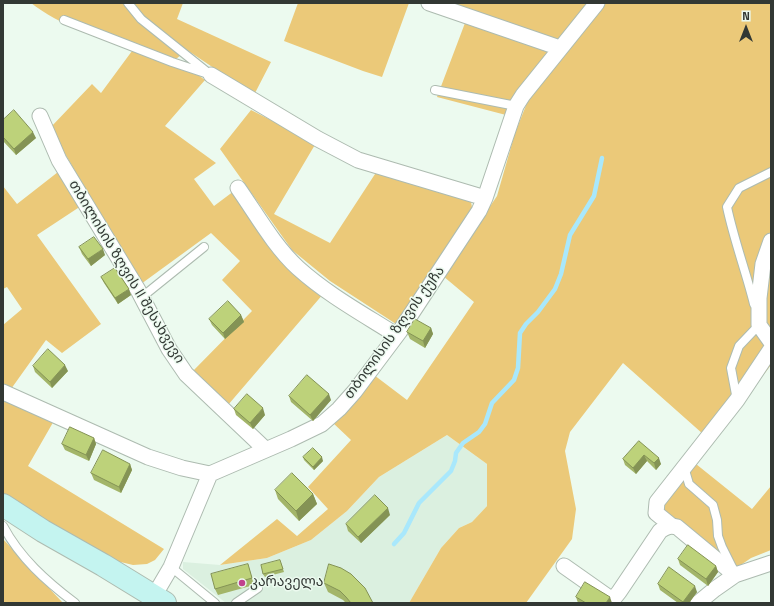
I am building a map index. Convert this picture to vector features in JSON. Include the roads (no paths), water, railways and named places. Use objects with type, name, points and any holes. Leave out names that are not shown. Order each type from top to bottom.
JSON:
[{"type":"main road","points":[[3,505],[157,601]]},
{"type":"street","points":[[429,3],[560,48]]},
{"type":"street","name":"თბილისის ზღვის ქუჩა","points":[[210,474],[322,424],[339,409],[355,391],[396,335],[479,212],[516,106],[523,95],[597,3]]},
{"type":"street","points":[[211,75],[318,139],[358,160],[485,198]]},
{"type":"street","name":"თბილისის ზღვის II შესახვევი","points":[[40,116],[59,160],[142,297],[168,349],[186,374],[265,449]]},
{"type":"street","points":[[238,188],[279,248],[298,268],[321,287],[396,335]]},
{"type":"street","points":[[771,241],[763,264],[759,298],[759,325],[771,342]]},
{"type":"street","points":[[672,526],[656,513],[657,502],[737,400],[771,349]]},
{"type":"street","points":[[3,392],[148,457],[182,468],[210,474],[157,601]]},
{"type":"street","points":[[564,566],[608,597],[615,597],[660,531],[665,527],[672,526],[677,527],[735,575]]},
{"type":"street","points":[[698,603],[735,575],[771,563]]},
{"type":"lane","points":[[128,3],[141,19],[211,75]]},
{"type":"lane","points":[[64,20],[172,62],[211,75]]},
{"type":"lane","points":[[435,90],[516,106]]},
{"type":"lane","points":[[737,400],[731,368],[739,346],[759,325],[748,277],[731,229],[727,207],[739,188],[771,172]]},
{"type":"lane","points":[[142,297],[204,247]]},
{"type":"lane","points":[[684,467],[689,484],[713,505],[717,520],[718,536],[735,575]]},
{"type":"lane","points":[[3,526],[12,542],[35,570],[75,603]]},
{"type":"lane","points":[[171,567],[215,603]]},
{"type":"lane","points":[[236,603],[258,588]]},
{"type":"waterway","points":[[394,544],[404,533],[419,503],[451,471],[456,453],[463,443],[479,432],[485,424],[492,403],[514,380],[518,368],[520,333],[555,289],[561,274],[570,235],[594,196],[602,158]]},
{"type":"place","name":"კარაველა","points":[[242,583]]}]
